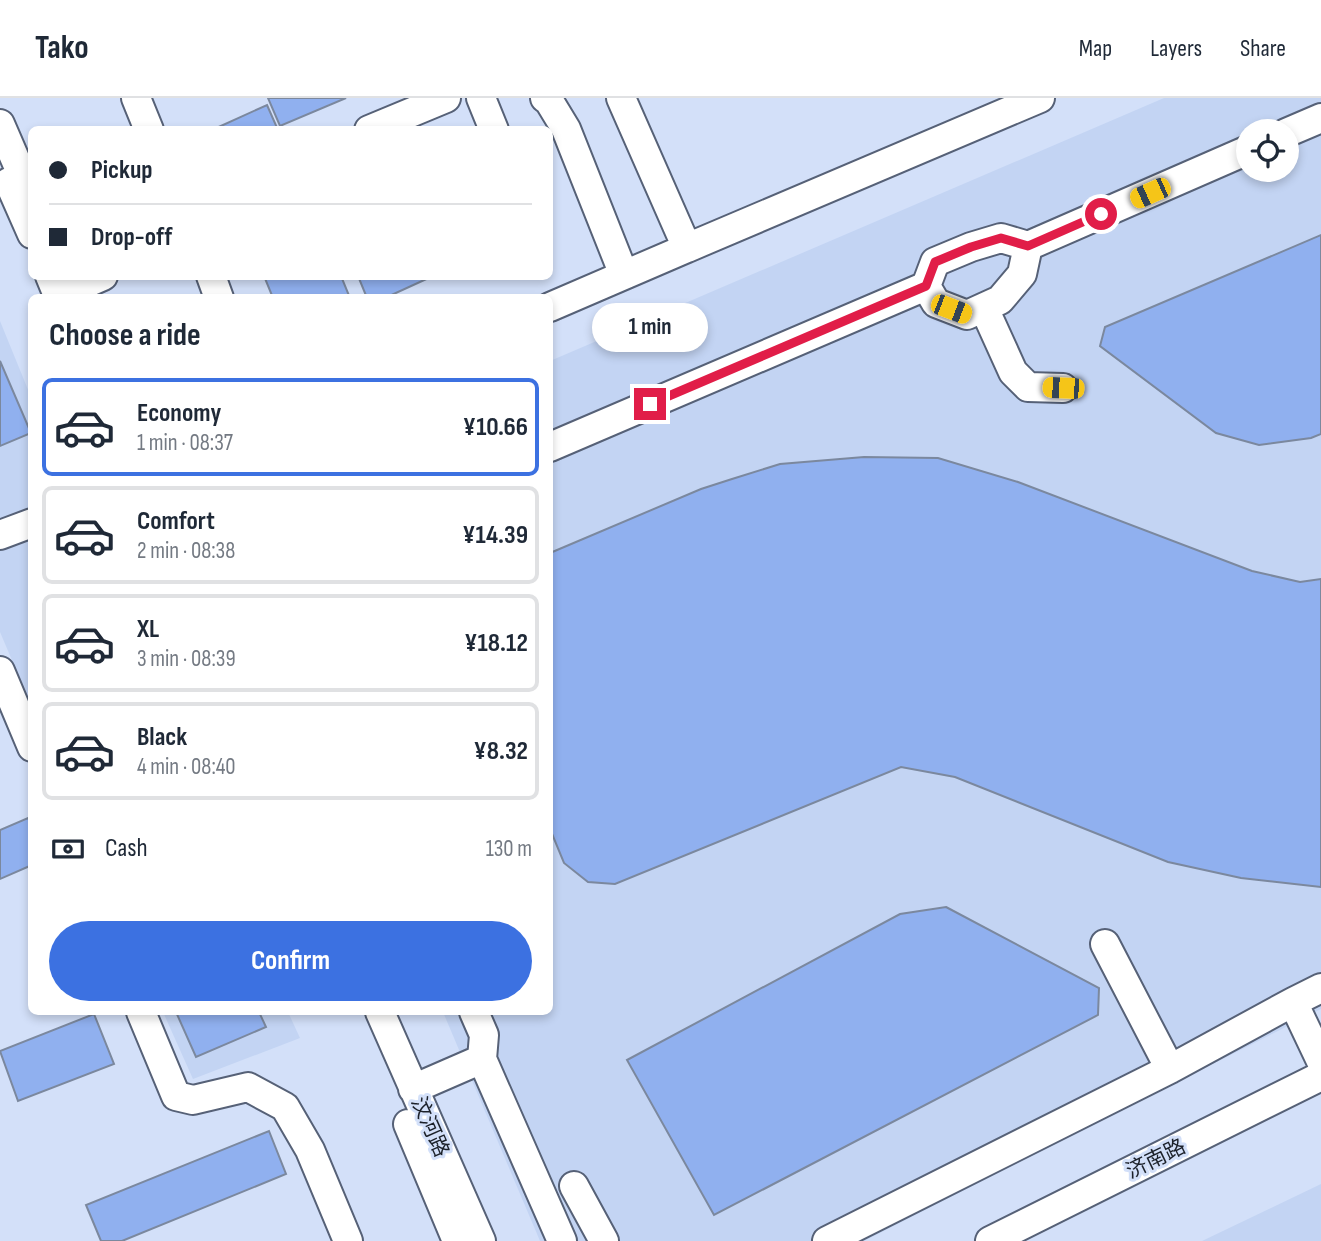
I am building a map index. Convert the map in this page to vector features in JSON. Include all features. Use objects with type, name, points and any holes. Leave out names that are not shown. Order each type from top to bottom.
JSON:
[{"type":"street","points":[[137,98],[148,126]]},
{"type":"street","points":[[379,126],[446,98]]},
{"type":"street","points":[[481,98],[492,126]]},
{"type":"street","points":[[545,98],[566,129],[624,275]]},
{"type":"street","points":[[621,98],[687,248]]},
{"type":"street","points":[[553,306],[1008,104],[1040,98]]},
{"type":"street","points":[[1299,127],[1321,118]]},
{"type":"street","points":[[0,124],[28,189]]},
{"type":"street","points":[[553,446],[926,286],[935,262],[1001,238],[1028,246],[1236,155]]},
{"type":"street","points":[[0,160],[28,225]]},
{"type":"street","points":[[926,286],[936,303],[967,315],[1000,300],[1021,274],[1028,246]]},
{"type":"street","points":[[64,288],[90,280]]},
{"type":"street","points":[[984,308],[1013,372],[1028,387],[1063,388]]},
{"type":"street","points":[[0,535],[28,524]]},
{"type":"street","points":[[0,671],[9,720],[28,742]]},
{"type":"street","points":[[1105,944],[1170,1069]]},
{"type":"street","points":[[827,1241],[1170,1069],[1321,988]]},
{"type":"street","points":[[1293,1002],[1321,1061]]},
{"type":"street","points":[[142,1015],[176,1096],[193,1100],[248,1087],[285,1107],[310,1150],[348,1241]]},
{"type":"street","name":"汶河路","points":[[362,1015],[457,1241]]},
{"type":"street","name":"汶河路","points":[[381,1015],[481,1241]]},
{"type":"street","points":[[475,1015],[484,1035],[482,1059],[562,1241]]},
{"type":"street","points":[[413,1089],[482,1059]]},
{"type":"street","name":"济南路","points":[[990,1241],[1321,1076]]},
{"type":"street","name":"济南路","points":[[1028,1241],[1321,1090]]},
{"type":"street","points":[[574,1186],[604,1241]]},
{"type":"shaded area","points":[[1164,98],[1321,98],[1321,1009],[864,1241],[540,1241],[444,1015],[553,1015],[553,360]]},
{"type":"shaded area","points":[[0,321],[28,390],[28,698],[0,632]]},
{"type":"shaded area","points":[[164,1015],[289,1015],[300,1038],[193,1079]]},
{"type":"shaded area","points":[[1321,1184],[1321,1241],[1202,1241]]},
{"type":"building","points":[[268,98],[346,98],[280,126]]},
{"type":"building","points":[[267,105],[276,126],[221,126]]},
{"type":"building","points":[[1321,235],[1321,434],[1311,438],[1259,445],[1216,433],[1100,346],[1105,327]]},
{"type":"building","points":[[266,280],[343,280],[348,294],[271,294]]},
{"type":"building","points":[[360,280],[424,280],[394,294],[365,294]]},
{"type":"building","points":[[0,361],[28,426],[28,434],[0,446]]},
{"type":"building","points":[[864,457],[938,458],[1018,482],[1252,571],[1300,582],[1321,579],[1321,887],[1241,878],[1168,862],[955,777],[901,767],[615,884],[588,882],[564,863],[553,836],[553,552],[701,489],[780,464]]},
{"type":"building","points":[[28,818],[28,867],[0,879],[0,830]]},
{"type":"building","points":[[946,907],[1099,988],[1098,1015],[714,1215],[627,1060],[900,914]]},
{"type":"building","points":[[94,1015],[114,1064],[18,1101],[0,1051]]},
{"type":"building","points":[[177,1015],[260,1015],[266,1027],[196,1057]]},
{"type":"building","points":[[269,1131],[286,1174],[122,1241],[101,1241],[86,1205]]},
{"type":"route","points":[[650,404],[926,286],[935,262],[1001,238],[1028,246],[1101,214]]}]
